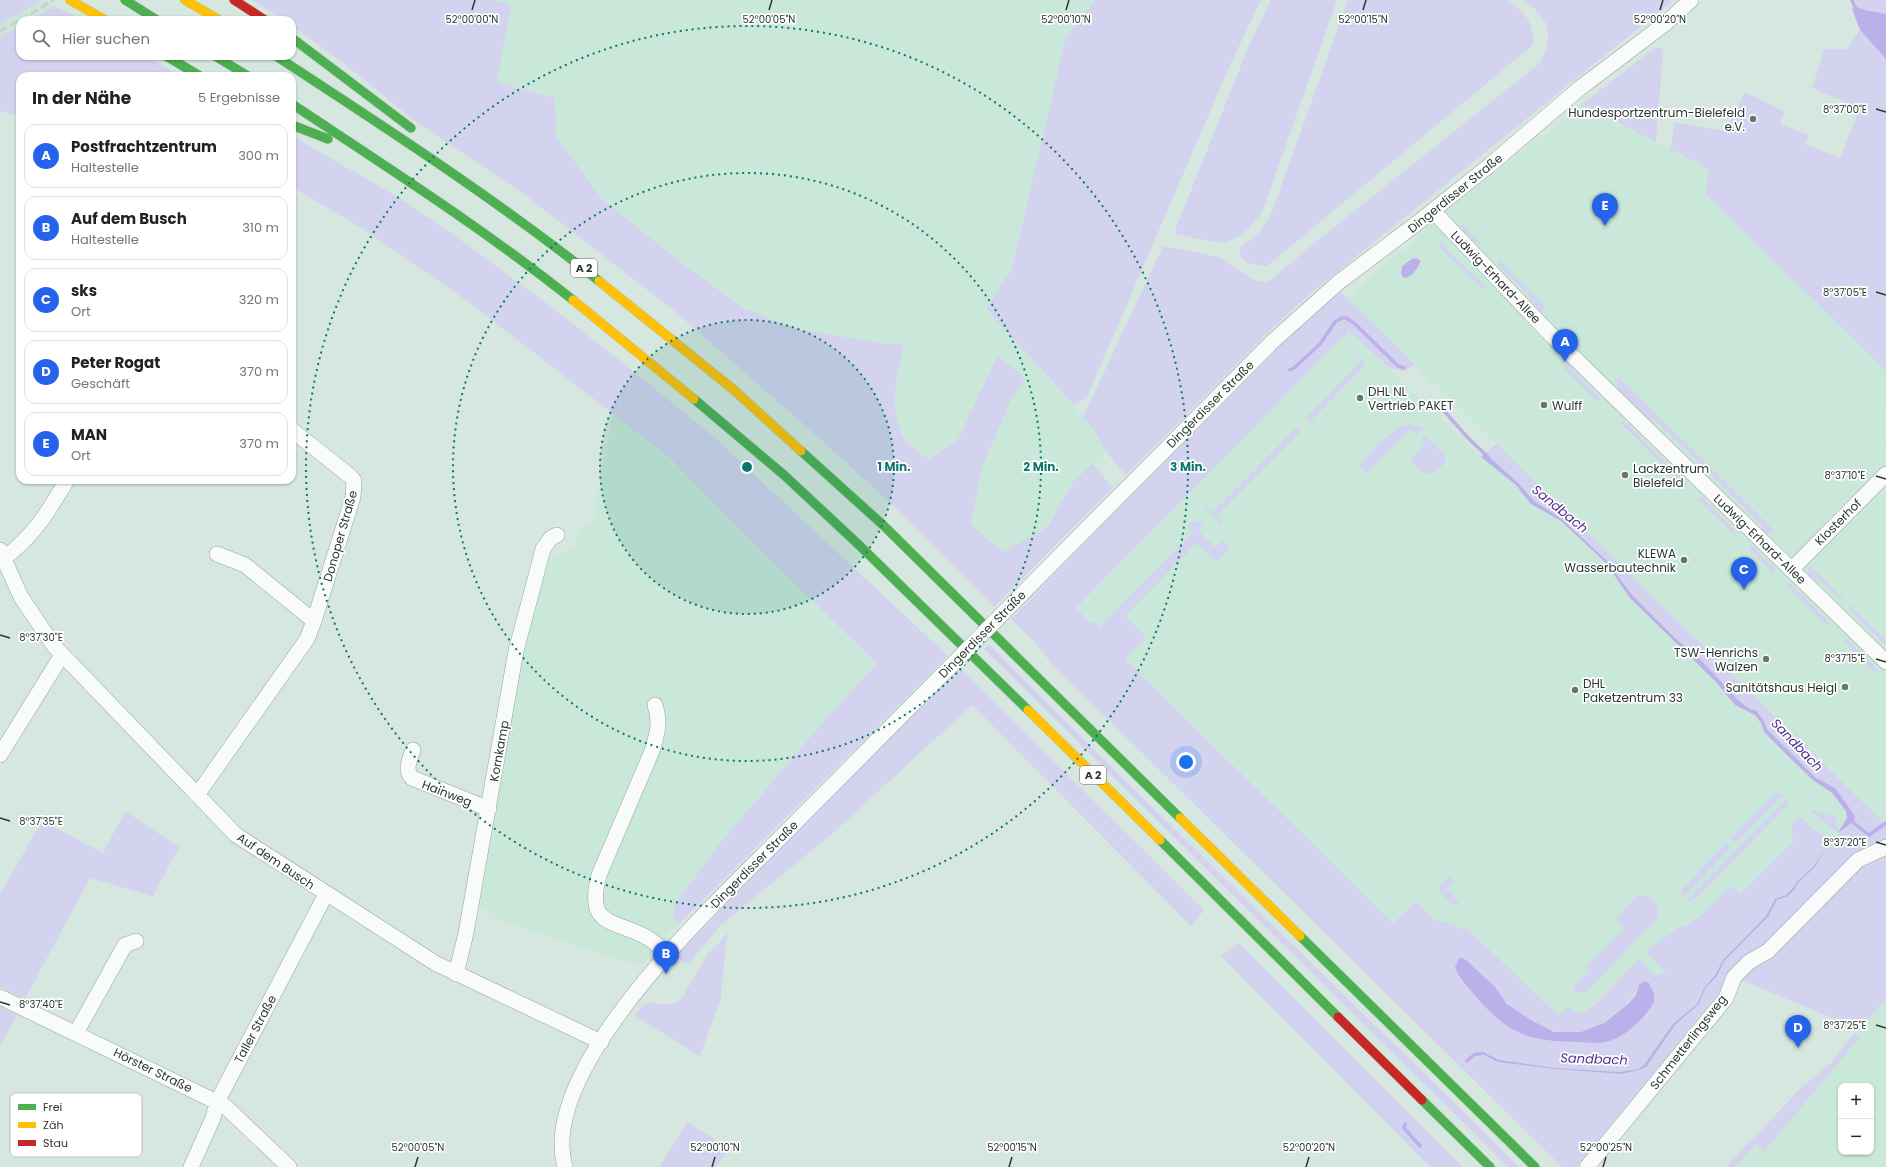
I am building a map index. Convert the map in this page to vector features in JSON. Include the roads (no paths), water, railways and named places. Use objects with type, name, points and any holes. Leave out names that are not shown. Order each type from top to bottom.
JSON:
[{"type":"highway","points":[[70,0],[98,16]]},
{"type":"highway","points":[[125,0],[150,16]]},
{"type":"highway","points":[[185,0],[212,16]]},
{"type":"highway","points":[[234,0],[259,16]]},
{"type":"highway","points":[[296,41],[414,131],[427,155]]},
{"type":"highway","points":[[173,60],[193,72]]},
{"type":"highway","points":[[222,60],[242,72]]},
{"type":"highway","name":"A 2","points":[[282,60],[427,155],[514,216],[624,300],[734,390],[860,503],[1535,1167]]},
{"type":"highway","name":"A 2","points":[[296,107],[434,198],[543,277],[677,383],[784,475],[859,545],[1042,724],[1490,1167]]},
{"type":"highway","points":[[296,126],[374,157]]},
{"type":"street","name":"Dingerdisser Straße","points":[[565,1167],[562,1143],[565,1114],[576,1083],[601,1042],[647,978],[668,954],[1014,602],[1267,347],[1307,309],[1339,282],[1433,211],[1580,88],[1666,23],[1691,0]]},
{"type":"street","name":"Ludwig-Erhard-Allee","points":[[1433,211],[1554,338],[1886,662]]},
{"type":"street","name":"Donoper Straße","points":[[197,795],[307,639],[314,621],[355,488],[354,482],[350,476],[296,433]]},
{"type":"street","name":"Klosterhof","points":[[1791,570],[1886,474]]},
{"type":"street","points":[[2,555],[21,546],[34,530],[64,484]]},
{"type":"street","name":"Kornkamp","points":[[456,974],[464,948],[519,640],[543,549],[551,538],[557,535]]},
{"type":"street","points":[[217,554],[245,565],[314,621]]},
{"type":"street","name":"Auf dem Busch","points":[[2,555],[20,597],[46,636],[62,655],[236,835],[434,964],[601,1042]]},
{"type":"street","points":[[0,755],[62,655]]},
{"type":"street","points":[[655,705],[658,714],[658,734],[652,752],[599,875],[595,898],[596,906],[603,918],[614,925],[648,938],[668,954]]},
{"type":"street","name":"Hainweg","points":[[413,750],[408,766],[409,775],[412,778],[489,809]]},
{"type":"street","name":"Schmetterlingsweg","points":[[1587,1167],[1726,998],[1734,977],[1749,962],[1768,951],[1858,860],[1886,847]]},
{"type":"street","name":"Taller Straße","points":[[191,1167],[213,1118],[217,1102],[326,894]]},
{"type":"street","points":[[76,1033],[125,945],[136,941]]},
{"type":"street","name":"Hörster Straße","points":[[0,997],[232,1110],[289,1167]]},
{"type":"waterway","points":[[1852,0],[1857,12]]},
{"type":"waterway","name":"Sandbach","points":[[1290,370],[1320,344],[1335,322],[1342,318],[1346,318],[1354,323],[1398,366],[1404,368]]},
{"type":"waterway","name":"Sandbach","points":[[1439,405],[1468,438],[1488,457]]},
{"type":"waterway","points":[[1850,820],[1869,835],[1886,823]]},
{"type":"waterway","name":"Sandbach","points":[[1467,1061],[1475,1054],[1480,1054]]},
{"type":"waterway","name":"Sandbach","points":[[1405,1124],[1404,1128],[1420,1146]]},
{"type":"railway","points":[[27,16],[53,0]]},
{"type":"railway","points":[[0,31],[16,22]]},
{"type":"place","name":"Hundesportzentrum-Bielefeld e.V.","points":[[1753,119]]},
{"type":"place","name":"MAN","points":[[1605,226]]},
{"type":"place","name":"Postfrachtzentrum","points":[[1565,362]]},
{"type":"place","name":"DHL NL Vertrieb PAKET","points":[[1360,398]]},
{"type":"place","name":"Wulff","points":[[1544,405]]},
{"type":"place","name":"Lackzentrum Bielefeld","points":[[1625,475]]},
{"type":"place","name":"KLEWA Wasserbautechnik","points":[[1684,560]]},
{"type":"place","name":"sks","points":[[1744,590]]},
{"type":"place","name":"TSW-Henrichs Walzen","points":[[1766,659]]},
{"type":"place","name":"Sanitätshaus Heigl","points":[[1845,687]]},
{"type":"place","name":"DHL Paketzentrum 33","points":[[1575,690]]},
{"type":"place","name":"Auf dem Busch","points":[[666,974]]},
{"type":"place","name":"Peter Rogat","points":[[1798,1048]]}]
